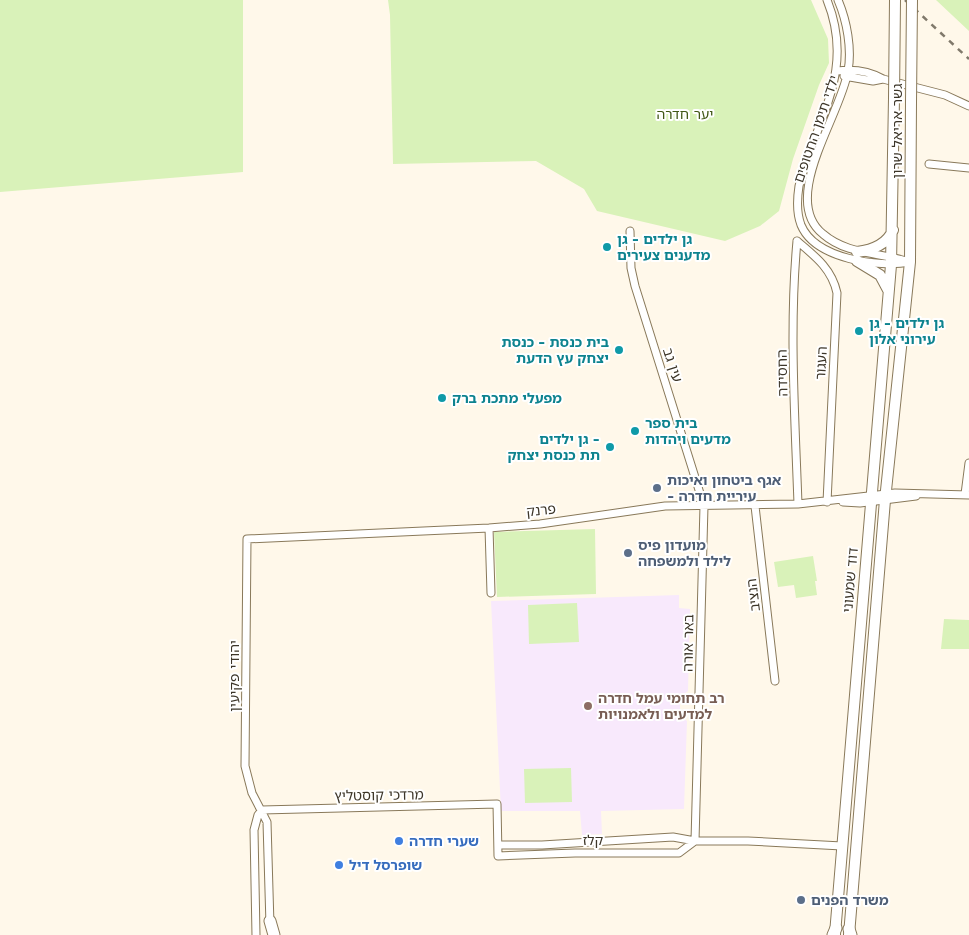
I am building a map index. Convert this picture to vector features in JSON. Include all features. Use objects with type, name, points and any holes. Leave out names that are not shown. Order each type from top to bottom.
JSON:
[{"type":"highway","points":[[270,921],[274,935]]},
{"type":"main road","name":"גשר אריאל שרון","points":[[893,228],[896,0]]},
{"type":"main road","name":"גשר אריאל שרון","points":[[910,262],[912,0]]},
{"type":"main road","points":[[889,294],[886,284],[880,275],[857,256],[887,240],[893,228]]},
{"type":"main road","name":"דוד שמעוני","points":[[835,933],[892,261],[893,228]]},
{"type":"main road","name":"דוד שמעוני","points":[[850,933],[885,497],[910,262]]},
{"type":"street","name":"ילדי תימן החטופים","points":[[827,0],[836,32],[837,71],[834,86],[803,170],[797,201],[802,227],[811,238],[836,253],[910,262]]},
{"type":"street","name":"ילדי תימן החטופים","points":[[838,0],[846,29],[847,74],[809,178],[806,201],[809,217],[819,231],[857,256]]},
{"type":"street","points":[[837,71],[873,81],[883,79],[945,95],[969,106]]},
{"type":"street","points":[[929,164],[969,168]]},
{"type":"street","name":"עין גב","points":[[630,231],[631,268],[635,286],[704,506]]},
{"type":"street","name":"העגור","points":[[797,241],[826,267],[834,280],[837,293],[827,502]]},
{"type":"street","name":"החסידה","points":[[797,241],[794,271],[793,377],[798,504]]},
{"type":"street","points":[[967,495],[969,463]]},
{"type":"street","name":"פרנק","points":[[248,539],[540,524],[665,506],[755,506],[925,494],[967,495]]},
{"type":"street","name":"באר אורה","points":[[695,841],[704,506]]},
{"type":"street","name":"הנציב","points":[[755,506],[775,682]]},
{"type":"street","points":[[489,528],[491,593]]},
{"type":"street","name":"יהודי פקיעין","points":[[248,539],[246,766],[252,793],[262,810],[268,829],[270,935]]},
{"type":"street","name":"מרדכי קוסטליץ","points":[[262,810],[497,804],[498,845]]},
{"type":"street","points":[[256,935],[254,830],[258,815],[262,810]]},
{"type":"street","name":"קלז","points":[[695,841],[679,853],[575,853],[498,856],[498,845],[542,845],[673,837],[695,841],[748,841],[842,846]]},
{"type":"shaded area","name":"רב תחומי עמל חדרה למדעים ולאמנויות","points":[[679,595],[679,608],[690,609],[688,691],[680,697],[680,716],[687,721],[684,809],[601,811],[602,834],[582,835],[580,811],[501,811],[491,601]]},
{"type":"green space","points":[[0,0],[243,0],[243,172],[0,192]]},
{"type":"green space","name":"יער חדרה","points":[[388,0],[811,0],[828,39],[829,63],[819,85],[793,159],[779,211],[760,226],[725,241],[597,211],[584,189],[536,161],[393,164],[390,15]]},
{"type":"green space","points":[[936,0],[969,0],[969,31]]},
{"type":"green space","points":[[595,529],[596,594],[497,597],[494,532]]},
{"type":"green space","points":[[813,556],[817,595],[796,598],[794,585],[778,587],[774,562]]},
{"type":"green space","points":[[577,603],[579,642],[529,644],[528,605]]},
{"type":"green space","points":[[944,619],[969,620],[969,649],[941,649]]},
{"type":"green space","points":[[571,768],[572,802],[525,803],[524,769]]},
{"type":"railway","points":[[905,0],[969,59]]},
{"type":"place","name":"גן ילדים - גן מדענים צעירים","points":[[607,247]]},
{"type":"place","name":"גן ילדים - גן עירוני אלון","points":[[859,331]]},
{"type":"place","name":"בית כנסת - כנסת יצחק עץ הדעת","points":[[619,350]]},
{"type":"place","name":"מפעלי מתכת ברק","points":[[442,398]]},
{"type":"place","name":"בית ספר מדעים ויהדות","points":[[635,431]]},
{"type":"place","name":"גן ילדים - תת כנסת יצחק","points":[[610,447]]},
{"type":"place","name":"אגף ביטחון ואיכות - עיריית חדרה","points":[[657,488]]},
{"type":"place","name":"מועדון פיס לילד ולמשפחה","points":[[628,553]]},
{"type":"place","name":"רב תחומי עמל חדרה למדעים ולאמנויות","points":[[588,706]]},
{"type":"place","name":"שערי חדרה","points":[[399,841]]},
{"type":"place","name":"שופרסל דיל","points":[[339,865]]},
{"type":"place","name":"משרד הפנים","points":[[801,900]]}]
